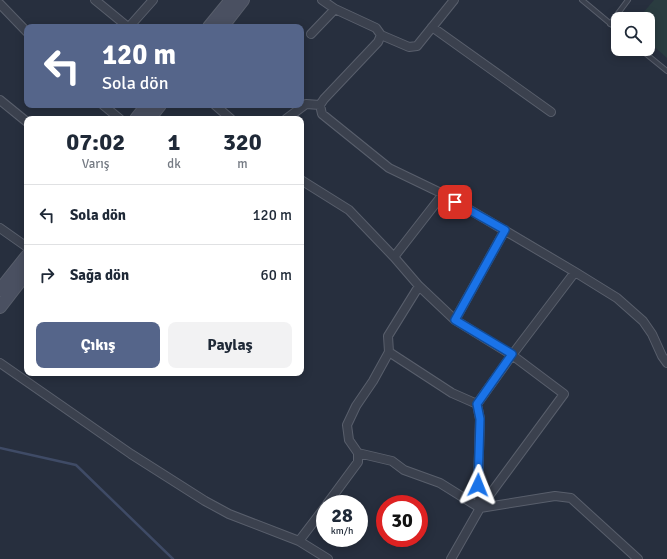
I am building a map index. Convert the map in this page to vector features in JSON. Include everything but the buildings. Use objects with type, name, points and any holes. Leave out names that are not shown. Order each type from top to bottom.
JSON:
[{"type":"street","points":[[95,0],[124,24]]},
{"type":"street","points":[[131,24],[153,0]]},
{"type":"street","points":[[211,24],[231,0]]},
{"type":"street","points":[[224,24],[243,0]]},
{"type":"street","points":[[322,0],[335,9],[376,28],[381,35],[409,47],[417,46],[454,0]]},
{"type":"street","points":[[0,4],[24,29]]},
{"type":"street","points":[[311,34],[335,9]]},
{"type":"street","points":[[432,27],[551,112]]},
{"type":"street","points":[[381,35],[378,42],[324,99],[320,105],[322,114],[389,168],[443,194],[616,298],[643,321],[652,334],[667,363]]},
{"type":"street","points":[[0,100],[24,120]]},
{"type":"street","points":[[304,106],[306,104],[320,105]]},
{"type":"street","points":[[107,108],[116,116]]},
{"type":"street","points":[[138,116],[145,108]]},
{"type":"street","points":[[151,116],[158,108]]},
{"type":"street","points":[[218,108],[227,116]]},
{"type":"street","points":[[290,116],[301,108]]},
{"type":"street","points":[[304,182],[349,210],[394,257],[419,286],[455,320],[512,354],[564,394],[480,508],[451,559]]},
{"type":"street","points":[[394,257],[443,194]]},
{"type":"street","points":[[0,228],[24,245]]},
{"type":"street","points":[[455,320],[505,230]]},
{"type":"street","points":[[0,290],[24,260]]},
{"type":"street","points":[[480,508],[478,485],[480,419],[477,404],[512,354],[575,272]]},
{"type":"street","points":[[0,308],[24,276]]},
{"type":"street","points":[[334,495],[358,462],[358,453],[349,440],[348,425],[356,406],[373,381],[389,352],[388,336],[419,286]]},
{"type":"street","points":[[389,352],[452,393],[477,404]]},
{"type":"street","points":[[0,363],[131,454],[205,501],[229,514],[299,541],[328,559]]},
{"type":"street","points":[[358,453],[392,461],[404,470],[440,483],[480,508],[555,496],[572,498],[638,559]]},
{"type":"street","points":[[299,541],[316,519]]},
{"type":"lane","points":[[582,0],[610,24],[628,0]]},
{"type":"lane","points":[[649,56],[667,71]]},
{"type":"shaded area","points":[[654,0],[667,0],[667,58],[655,47],[655,12],[644,12]]},
{"type":"waterway","points":[[0,448],[76,465],[173,559]]},
{"type":"route","points":[[455,202],[505,230],[455,320],[512,354],[477,404],[480,419],[478,485]]}]
